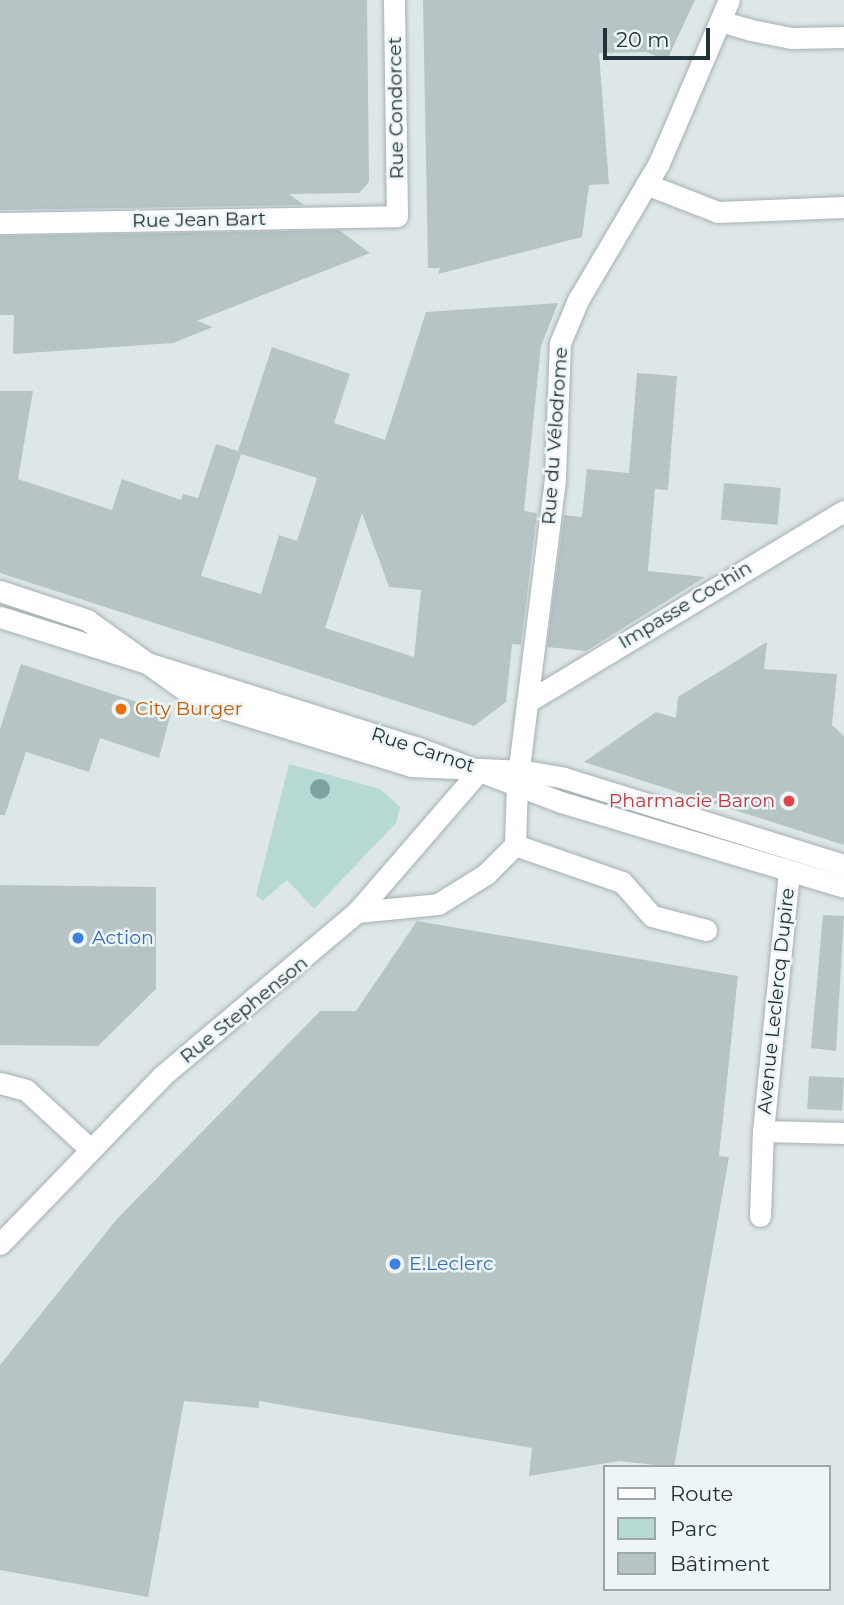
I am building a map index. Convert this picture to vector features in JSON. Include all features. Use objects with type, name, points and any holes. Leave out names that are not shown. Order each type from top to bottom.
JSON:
[{"type":"street","name":"Rue Condorcet","points":[[394,0],[397,216]]},
{"type":"street","name":"Rue du Vélodrome","points":[[515,845],[527,702],[555,477],[560,343],[578,300],[646,184],[729,0]]},
{"type":"street","points":[[720,21],[791,38],[844,37]]},
{"type":"street","points":[[646,184],[718,212],[844,207]]},
{"type":"street","name":"Rue Jean Bart","points":[[0,223],[397,216]]},
{"type":"street","name":"Impasse Cochin","points":[[527,702],[844,511]]},
{"type":"street","points":[[0,592],[87,620],[149,664]]},
{"type":"street","name":"Rue Carnot","points":[[0,617],[481,769],[519,777],[844,887]]},
{"type":"street","name":"Rue Stephenson","points":[[0,1244],[89,1148],[162,1076],[357,912],[481,769]]},
{"type":"street","points":[[519,777],[564,778],[844,865]]},
{"type":"street","points":[[357,912],[438,904],[486,874],[515,845],[622,882],[652,916],[706,930]]},
{"type":"street","name":"Avenue Leclercq Dupire","points":[[760,1216],[763,1131],[789,870]]},
{"type":"street","points":[[0,1083],[26,1090],[89,1148]]},
{"type":"street","points":[[763,1131],[844,1133]]},
{"type":"green space","points":[[289,764],[380,789],[400,807],[396,823],[314,909],[287,880],[263,901],[256,895]]},
{"type":"building","points":[[0,0],[367,0],[369,182],[359,193],[289,194],[304,205],[0,210]]},
{"type":"building","points":[[423,0],[695,0],[667,60],[646,52],[599,53],[609,184],[589,185],[582,237],[438,274],[440,268],[428,268]]},
{"type":"building","points":[[339,230],[370,253],[197,321],[213,327],[173,343],[13,354],[14,315],[0,315],[0,236]]},
{"type":"building","points":[[558,303],[541,346],[524,511],[537,513],[521,645],[512,644],[506,702],[474,726],[0,573],[0,391],[33,391],[18,479],[112,510],[122,479],[181,500],[183,494],[198,498],[216,444],[238,451],[272,347],[350,374],[334,423],[385,440],[426,312]],"holes":[[[241,454],[317,478],[297,541],[279,535],[261,594],[201,576]],[[362,513],[389,587],[421,590],[414,657],[325,628]]]},
{"type":"building","points":[[637,373],[677,376],[668,490],[655,489],[648,571],[705,577],[586,651],[547,647],[564,515],[582,517],[587,469],[629,473]]},
{"type":"building","points":[[724,483],[781,488],[778,525],[721,520]]},
{"type":"building","points":[[767,642],[764,669],[837,674],[832,725],[844,736],[844,845],[584,762],[656,712],[676,718],[678,697]]},
{"type":"building","points":[[21,664],[171,713],[159,758],[100,738],[89,772],[26,752],[5,815],[0,815],[0,729]]},
{"type":"building","name":"Action","points":[[0,885],[156,887],[156,989],[98,1046],[0,1045]]},
{"type":"building","points":[[823,915],[844,916],[836,1051],[811,1048]]},
{"type":"building","name":"E.Leclerc","points":[[417,921],[738,976],[719,1156],[729,1157],[674,1465],[619,1461],[529,1476],[532,1448],[259,1401],[259,1408],[184,1401],[148,1597],[0,1570],[0,1365],[117,1219],[320,1011],[356,1011]]},
{"type":"building","points":[[809,1076],[844,1078],[842,1111],[807,1109]]},
{"type":"place","name":"City Burger","points":[[121,709]]},
{"type":"place","name":"Pharmacie Baron","points":[[789,801]]},
{"type":"place","name":"Action","points":[[78,938]]},
{"type":"place","name":"E.Leclerc","points":[[395,1264]]}]
